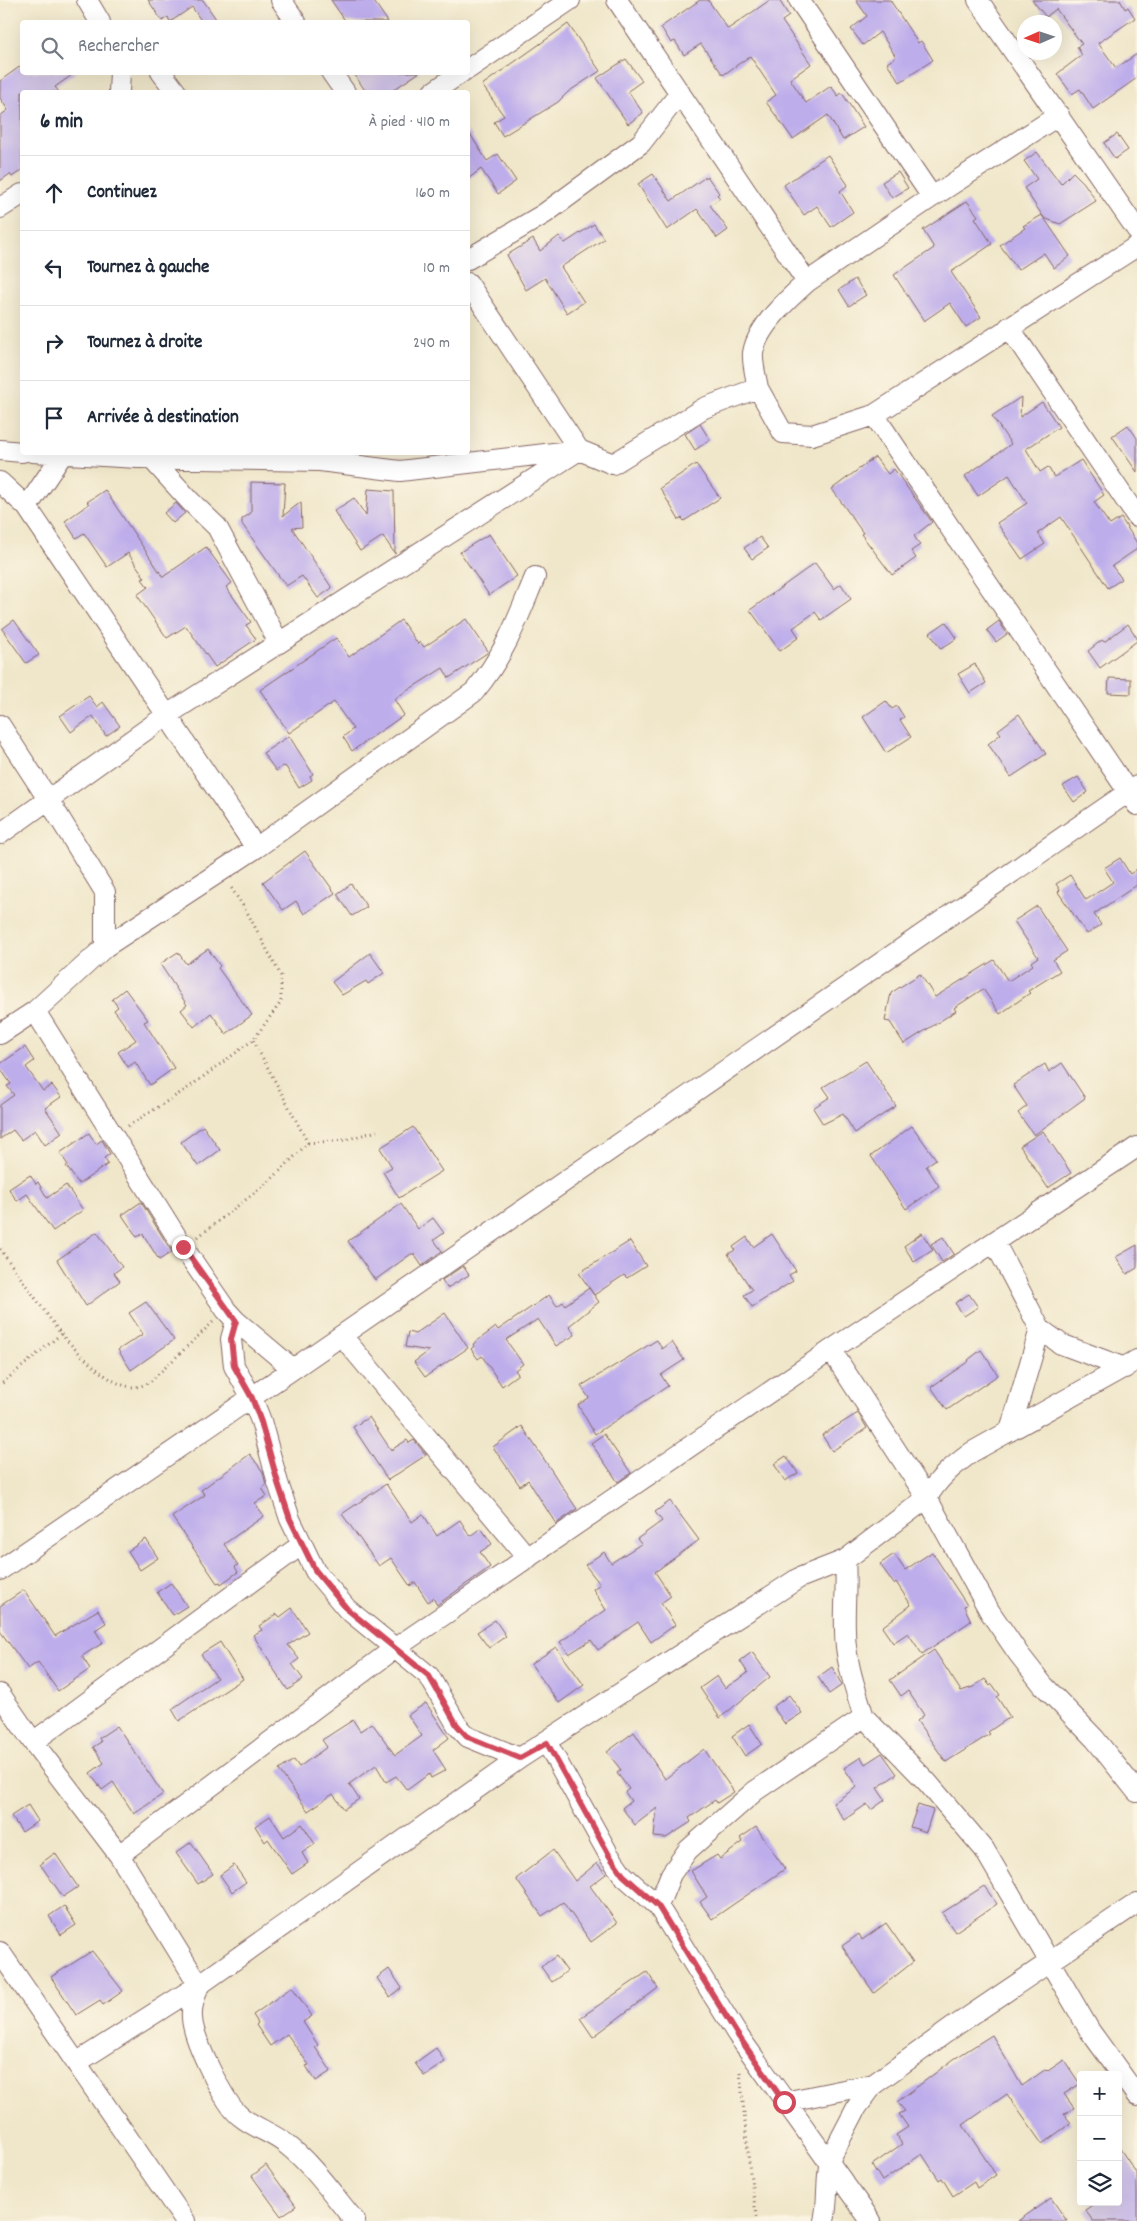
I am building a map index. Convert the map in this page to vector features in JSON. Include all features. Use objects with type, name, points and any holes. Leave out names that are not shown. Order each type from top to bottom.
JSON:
[{"type":"street","points":[[87,0],[99,20]]},
{"type":"street","points":[[281,0],[295,20]]},
{"type":"street","points":[[617,0],[807,282]]},
{"type":"street","points":[[799,0],[932,197]]},
{"type":"street","points":[[978,0],[1137,230]]},
{"type":"street","points":[[470,68],[558,2]]},
{"type":"street","points":[[119,90],[120,75]]},
{"type":"street","points":[[163,75],[174,90]]},
{"type":"street","points":[[333,75],[344,90]]},
{"type":"street","points":[[436,90],[458,75]]},
{"type":"street","points":[[470,258],[544,214],[641,143],[680,93]]},
{"type":"street","points":[[1058,115],[932,197],[807,282],[790,297],[762,331],[753,353],[758,388],[783,433],[812,434],[874,415],[1137,246]]},
{"type":"street","points":[[0,208],[20,195]]},
{"type":"street","points":[[470,286],[579,450]]},
{"type":"street","points":[[1009,327],[1137,517]]},
{"type":"street","points":[[101,455],[320,461],[400,471],[579,450],[613,464],[704,408],[758,388]]},
{"type":"street","points":[[0,1570],[1134,794],[874,415]]},
{"type":"street","points":[[0,450],[20,452]]},
{"type":"street","points":[[0,834],[167,715],[579,450]]},
{"type":"street","points":[[27,507],[62,455]]},
{"type":"street","points":[[139,456],[217,527],[279,642]]},
{"type":"street","points":[[0,482],[27,507],[256,848]]},
{"type":"street","points":[[0,1034],[35,1011],[104,947],[256,848],[474,692],[492,669],[513,630],[535,576]]},
{"type":"street","points":[[0,725],[48,799],[104,892],[104,947]]},
{"type":"street","points":[[35,1011],[183,1247],[231,1316],[293,1369]]},
{"type":"street","points":[[119,1855],[394,1649],[831,1350],[1137,1147]]},
{"type":"street","points":[[995,1243],[1040,1329],[1061,1344],[1131,1364]]},
{"type":"street","points":[[231,1316],[231,1357],[239,1376],[252,1398],[261,1422],[278,1483],[302,1545],[315,1570],[347,1609],[429,1676],[457,1725],[468,1737],[520,1758]]},
{"type":"street","points":[[1010,1431],[1040,1329]]},
{"type":"street","points":[[342,1336],[528,1558]]},
{"type":"street","points":[[831,1350],[927,1498],[990,1612],[1018,1653],[1043,1685],[1095,1739],[1137,1792]]},
{"type":"street","points":[[76,2063],[199,1985],[520,1758],[547,1743],[799,1578],[845,1560],[927,1498],[934,1484],[948,1470],[972,1452],[1131,1364]]},
{"type":"street","points":[[33,1742],[302,1545]]},
{"type":"street","points":[[845,1560],[845,1631],[847,1652],[851,1678],[864,1717],[933,1789],[984,1849],[1090,2031],[1137,2096]]},
{"type":"street","points":[[0,1694],[33,1742],[119,1855],[199,1985],[191,2010],[192,2024],[201,2048],[230,2105],[240,2116],[285,2142],[296,2152],[355,2221]]},
{"type":"street","points":[[658,1906],[668,1879],[688,1850],[755,1791],[864,1717]]},
{"type":"street","points":[[547,1743],[609,1855],[623,1875],[658,1906],[737,2034],[871,2221]]},
{"type":"street","points":[[824,2221],[828,2205],[829,2164],[844,2130],[857,2107],[874,2084],[1009,1989],[1051,1963],[1137,1903]]},
{"type":"street","points":[[0,1952],[185,2221]]},
{"type":"street","points":[[784,2102],[874,2084]]},
{"type":"path","points":[[112,1135],[188,1088],[253,1040],[281,1002],[281,976],[247,912],[229,884],[218,874]]},
{"type":"path","points":[[253,1040],[308,1143]]},
{"type":"path","points":[[183,1247],[272,1179],[308,1143],[345,1140],[377,1130]]},
{"type":"path","points":[[0,1249],[61,1334],[86,1360],[120,1385],[137,1388],[150,1382],[231,1316]]},
{"type":"path","points":[[0,1385],[61,1334]]},
{"type":"path","points":[[740,2064],[750,2172],[757,2221]]},
{"type":"building","points":[[148,0],[203,0],[217,20],[201,20],[192,7],[173,20],[169,20],[168,17],[161,20]]},
{"type":"building","points":[[331,0],[373,0],[387,20],[345,20]]},
{"type":"building","points":[[700,0],[708,0],[728,29],[770,0],[779,0],[789,16],[782,21],[811,64],[790,79],[806,103],[831,86],[838,96],[842,93],[864,127],[843,140],[828,115],[793,139],[766,102],[776,95],[750,56],[723,75],[701,44],[684,55],[675,41],[671,43],[661,27]]},
{"type":"building","points":[[856,0],[890,0],[918,43],[921,41],[933,60],[900,82],[887,63],[896,57],[880,32],[863,45],[851,29],[867,16]]},
{"type":"building","points":[[1032,0],[1120,0],[1125,9],[1128,7],[1135,18],[1098,43],[1116,68],[1137,54],[1137,78],[1093,109],[1080,89],[1072,94],[1057,74],[1082,55],[1077,47],[1082,44],[1056,9],[1048,15],[1044,15]]},
{"type":"building","points":[[568,24],[600,71],[568,92],[558,102],[503,136],[494,122],[504,116],[482,85]]},
{"type":"building","points":[[626,59],[642,81],[628,91],[643,113],[628,124],[597,78]]},
{"type":"building","points":[[20,66],[20,75],[72,75],[55,87],[57,90],[20,90],[20,171],[12,177],[10,174],[0,181],[0,116],[8,110],[0,98],[0,81]]},
{"type":"building","points":[[355,75],[416,75],[393,90],[365,90]]},
{"type":"building","points":[[470,134],[487,161],[498,154],[516,181],[498,194],[481,169],[470,177]]},
{"type":"building","points":[[1117,134],[1128,150],[1115,159],[1104,143]]},
{"type":"building","points":[[1037,152],[1061,184],[1073,172],[1084,183],[1096,201],[1060,224],[1044,218],[1024,188],[1037,179],[1024,161]]},
{"type":"building","points":[[828,155],[848,185],[840,191],[853,212],[831,227],[817,206],[804,215],[784,185]]},
{"type":"building","points":[[898,172],[908,188],[892,198],[882,182]]},
{"type":"building","points":[[653,174],[671,201],[707,176],[719,193],[717,195],[720,198],[710,205],[728,230],[717,238],[697,209],[667,230],[638,184]]},
{"type":"building","points":[[967,201],[978,216],[975,218],[992,244],[951,272],[981,317],[966,327],[950,303],[924,321],[894,275],[934,248],[923,230]]},
{"type":"building","points":[[1042,215],[1070,256],[1054,268],[1044,253],[1018,270],[1000,245],[1025,228],[1023,226]]},
{"type":"building","points":[[594,224],[604,239],[561,267],[584,302],[567,313],[545,278],[526,290],[507,255],[533,239],[540,251],[559,236],[565,243]]},
{"type":"building","points":[[855,279],[866,295],[849,306],[839,290]]},
{"type":"building","points":[[1021,397],[1020,417],[1042,402],[1059,427],[1026,449],[1040,472],[1048,467],[1054,477],[1081,460],[1104,495],[1094,502],[1110,525],[1121,518],[1137,543],[1137,549],[1112,566],[1122,579],[1108,588],[1061,517],[1038,533],[1045,544],[1022,559],[997,523],[1027,503],[1009,475],[978,496],[965,476],[1011,444],[992,416]]},
{"type":"building","points":[[700,424],[710,440],[695,450],[685,434]]},
{"type":"building","points":[[1128,425],[1137,438],[1137,472],[1112,436]]},
{"type":"building","points":[[875,457],[888,474],[894,469],[932,522],[914,536],[920,545],[911,551],[916,558],[892,575],[861,534],[863,533],[832,489]]},
{"type":"building","points":[[696,464],[720,498],[684,521],[682,518],[679,520],[660,488]]},
{"type":"building","points":[[251,482],[285,483],[283,516],[301,502],[302,527],[292,528],[332,588],[318,598],[302,576],[286,586],[242,524],[242,519],[251,513]]},
{"type":"building","points":[[368,489],[394,491],[395,554],[383,536],[360,551],[334,511],[354,498],[366,516]]},
{"type":"building","points":[[105,490],[163,577],[206,547],[232,583],[226,587],[251,622],[246,625],[256,639],[215,667],[186,626],[167,638],[137,595],[148,587],[142,579],[145,578],[128,553],[107,567],[84,533],[76,538],[65,521],[89,504],[87,502]]},
{"type":"building","points":[[176,503],[185,513],[173,523],[164,513]]},
{"type":"building","points":[[489,534],[517,576],[489,595],[460,552]]},
{"type":"building","points":[[760,537],[768,548],[752,559],[744,548]]},
{"type":"building","points":[[815,563],[834,589],[841,584],[851,599],[821,620],[815,612],[793,628],[799,637],[780,651],[750,610]]},
{"type":"building","points":[[466,619],[488,651],[487,653],[449,678],[443,668],[394,699],[404,715],[352,751],[343,737],[353,729],[334,702],[289,733],[260,690],[336,638],[349,657],[401,620],[418,644],[420,642],[424,647]]},
{"type":"building","points":[[14,620],[39,655],[26,663],[2,629]]},
{"type":"building","points":[[999,621],[1007,634],[996,642],[987,630]]},
{"type":"building","points":[[946,622],[957,638],[941,649],[930,633]]},
{"type":"building","points":[[1128,624],[1137,641],[1100,668],[1088,651]]},
{"type":"building","points":[[975,664],[986,683],[970,693],[958,674]]},
{"type":"building","points":[[1109,678],[1131,679],[1131,694],[1108,693]]},
{"type":"building","points":[[89,696],[97,707],[103,702],[120,726],[106,736],[93,716],[71,732],[60,716]]},
{"type":"building","points":[[886,701],[892,709],[897,706],[904,717],[900,720],[911,737],[886,753],[863,717]]},
{"type":"building","points":[[1019,714],[1046,754],[1011,777],[988,744],[1001,734],[998,730]]},
{"type":"building","points":[[289,736],[313,774],[310,776],[312,780],[299,788],[286,767],[283,766],[276,771],[263,753]]},
{"type":"building","points":[[1078,777],[1088,792],[1074,802],[1063,786]]},
{"type":"building","points":[[305,851],[335,893],[304,914],[296,901],[283,910],[263,882]]},
{"type":"building","points":[[1120,858],[1130,874],[1137,869],[1137,885],[1094,914],[1101,925],[1087,934],[1058,892],[1060,890],[1056,884],[1070,875],[1086,900],[1113,882],[1104,868]]},
{"type":"building","points":[[351,884],[367,907],[352,916],[337,894]]},
{"type":"building","points":[[1037,906],[1067,951],[1053,960],[1060,971],[1028,991],[1030,993],[1000,1014],[983,989],[954,1008],[956,1011],[904,1044],[890,1022],[885,1021],[891,993],[920,974],[935,997],[994,960],[1008,981],[1033,965],[1031,962],[1038,957],[1014,921]]},
{"type":"building","points":[[208,949],[220,966],[218,968],[252,1015],[226,1034],[211,1013],[194,1027],[181,1010],[187,1005],[160,964],[178,952],[186,964]]},
{"type":"building","points":[[370,953],[384,973],[368,984],[366,981],[342,995],[332,982]]},
{"type":"building","points":[[125,989],[148,1020],[144,1022],[174,1068],[150,1085],[135,1062],[128,1067],[118,1052],[136,1040],[114,1010],[118,1007],[112,999]]},
{"type":"building","points":[[25,1047],[34,1061],[26,1067],[43,1091],[52,1085],[61,1097],[45,1108],[62,1133],[45,1145],[35,1130],[21,1140],[13,1130],[0,1139],[0,1105],[14,1095],[7,1086],[11,1084],[0,1068],[0,1064]]},
{"type":"building","points":[[866,1061],[896,1106],[855,1133],[843,1114],[823,1124],[813,1108],[830,1097],[823,1087]]},
{"type":"building","points":[[1062,1063],[1085,1098],[1034,1135],[1018,1113],[1027,1106],[1013,1085],[1045,1064],[1049,1072]]},
{"type":"building","points":[[203,1126],[220,1150],[198,1166],[181,1142]]},
{"type":"building","points":[[912,1126],[936,1159],[926,1166],[939,1186],[906,1209],[871,1156]]},
{"type":"building","points":[[413,1127],[442,1171],[399,1198],[383,1172],[392,1167],[380,1148]]},
{"type":"building","points":[[1043,1131],[1071,1173],[1048,1188],[1020,1146]]},
{"type":"building","points":[[89,1133],[96,1144],[102,1140],[110,1154],[104,1158],[108,1164],[79,1184],[66,1166],[68,1165],[60,1153]]},
{"type":"building","points":[[30,1175],[36,1184],[38,1182],[47,1198],[66,1185],[83,1210],[53,1231],[27,1194],[17,1201],[9,1189]]},
{"type":"building","points":[[141,1202],[172,1252],[159,1260],[143,1234],[137,1237],[122,1215]]},
{"type":"building","points":[[401,1204],[418,1229],[433,1218],[444,1233],[434,1240],[442,1251],[422,1266],[414,1254],[411,1254],[375,1280],[348,1241]]},
{"type":"building","points":[[97,1232],[122,1267],[114,1273],[120,1281],[86,1306],[57,1260]]},
{"type":"building","points":[[922,1233],[933,1250],[914,1262],[904,1246]]},
{"type":"building","points":[[772,1234],[796,1271],[789,1275],[793,1281],[752,1307],[744,1295],[752,1290],[728,1254],[735,1250],[733,1247],[747,1237],[753,1247]]},
{"type":"building","points":[[943,1237],[954,1254],[942,1262],[931,1244]]},
{"type":"building","points":[[630,1241],[646,1266],[627,1278],[624,1275],[594,1295],[579,1273]]},
{"type":"building","points":[[1137,1245],[1137,1268],[1127,1274],[1116,1257]]},
{"type":"building","points":[[463,1266],[469,1275],[447,1288],[442,1280]]},
{"type":"building","points":[[589,1288],[599,1302],[569,1326],[575,1335],[556,1346],[538,1319],[506,1340],[523,1364],[515,1370],[518,1374],[502,1386],[482,1356],[478,1359],[471,1349],[474,1346],[473,1344],[496,1327],[498,1330],[549,1295],[557,1306],[563,1302],[565,1305]]},
{"type":"building","points":[[969,1294],[978,1307],[964,1316],[955,1303]]},
{"type":"building","points":[[146,1302],[174,1340],[131,1370],[118,1350],[143,1334],[129,1313]]},
{"type":"building","points":[[445,1313],[468,1348],[425,1377],[414,1362],[429,1351],[405,1347],[408,1332],[415,1334]]},
{"type":"building","points":[[657,1340],[662,1349],[672,1342],[684,1360],[661,1375],[668,1386],[595,1434],[578,1405],[589,1398],[581,1386]]},
{"type":"building","points":[[981,1350],[998,1375],[947,1410],[931,1387],[969,1361]]},
{"type":"building","points":[[858,1413],[867,1428],[832,1451],[822,1435]]},
{"type":"building","points":[[369,1417],[391,1450],[407,1440],[409,1443],[414,1440],[426,1455],[388,1480],[353,1427]]},
{"type":"building","points":[[522,1426],[577,1509],[556,1524],[528,1480],[520,1486],[493,1447]]},
{"type":"building","points":[[604,1434],[631,1473],[618,1482],[591,1443]]},
{"type":"building","points":[[250,1454],[263,1472],[266,1485],[262,1488],[267,1496],[255,1503],[264,1516],[224,1544],[238,1565],[235,1567],[238,1572],[221,1584],[220,1582],[217,1583],[172,1517],[205,1495],[201,1490]]},
{"type":"building","points":[[786,1456],[798,1473],[785,1481],[774,1464]]},
{"type":"building","points":[[386,1484],[412,1522],[423,1514],[437,1536],[460,1520],[470,1536],[481,1528],[492,1544],[480,1552],[490,1567],[437,1605],[433,1598],[428,1602],[415,1582],[410,1586],[391,1558],[379,1566],[342,1514]]},
{"type":"building","points":[[670,1501],[699,1540],[655,1572],[671,1596],[661,1603],[675,1625],[651,1642],[638,1622],[598,1650],[591,1640],[569,1654],[560,1642],[606,1610],[593,1589],[600,1584],[585,1565],[604,1552],[611,1563],[641,1544],[637,1539],[662,1521],[655,1512]]},
{"type":"building","points":[[146,1539],[158,1558],[140,1570],[128,1551]]},
{"type":"building","points":[[932,1552],[967,1605],[964,1606],[971,1621],[922,1654],[908,1633],[893,1643],[882,1627],[911,1605],[896,1582],[894,1584],[880,1564],[894,1554],[905,1570]]},
{"type":"building","points":[[171,1583],[187,1606],[173,1615],[157,1592]]},
{"type":"building","points":[[24,1590],[55,1636],[98,1610],[106,1623],[95,1630],[103,1643],[82,1656],[90,1669],[58,1691],[38,1662],[28,1669],[0,1631],[0,1606]]},
{"type":"building","points":[[292,1608],[308,1632],[288,1645],[299,1659],[292,1664],[303,1679],[288,1690],[253,1635],[262,1630],[259,1626],[277,1614],[280,1617]]},
{"type":"building","points":[[495,1620],[506,1636],[489,1648],[477,1632]]},
{"type":"building","points":[[220,1642],[243,1679],[179,1721],[172,1709],[217,1678],[201,1654]]},
{"type":"building","points":[[556,1647],[584,1685],[559,1703],[531,1664]]},
{"type":"building","points":[[934,1650],[961,1691],[973,1687],[985,1679],[990,1686],[992,1684],[1000,1695],[997,1697],[1010,1717],[988,1732],[990,1734],[946,1762],[917,1721],[924,1715],[908,1691],[901,1696],[890,1680]]},
{"type":"building","points":[[752,1652],[770,1677],[720,1718],[700,1688],[717,1676],[725,1688],[748,1673],[740,1661]]},
{"type":"building","points":[[832,1667],[842,1685],[829,1694],[818,1677]]},
{"type":"building","points":[[789,1695],[802,1713],[785,1724],[773,1707]]},
{"type":"building","points":[[426,1703],[449,1738],[433,1750],[446,1770],[431,1778],[429,1774],[407,1790],[396,1776],[386,1782],[376,1765],[349,1784],[359,1799],[344,1809],[333,1794],[308,1811],[279,1770],[294,1760],[299,1767],[327,1747],[322,1740],[353,1720],[360,1731],[372,1723],[395,1755],[422,1736],[408,1715]]},
{"type":"building","points":[[749,1724],[762,1744],[745,1756],[732,1736]]},
{"type":"building","points":[[117,1726],[163,1794],[134,1814],[113,1782],[102,1790],[90,1773],[104,1763],[93,1747],[101,1742],[99,1738]]},
{"type":"building","points":[[634,1732],[665,1779],[704,1749],[734,1792],[717,1803],[715,1800],[689,1818],[691,1822],[666,1838],[654,1837],[657,1808],[635,1825],[622,1808],[631,1801],[625,1792],[629,1789],[617,1773],[621,1770],[607,1752]]},
{"type":"building","points":[[882,1753],[897,1774],[877,1788],[885,1800],[871,1810],[867,1804],[844,1820],[833,1803],[857,1787],[844,1768],[861,1757],[865,1764]]},
{"type":"building","points":[[28,1805],[38,1821],[22,1832],[11,1816]]},
{"type":"building","points":[[918,1805],[933,1810],[926,1832],[910,1827]]},
{"type":"building","points":[[270,1816],[284,1837],[302,1824],[315,1844],[302,1853],[308,1863],[292,1874],[268,1839],[265,1842],[255,1826]]},
{"type":"building","points":[[756,1827],[785,1869],[712,1919],[700,1902],[707,1897],[691,1871],[717,1855],[720,1859],[743,1842],[740,1838]]},
{"type":"building","points":[[191,1842],[213,1874],[198,1884],[176,1853]]},
{"type":"building","points":[[553,1850],[575,1881],[597,1863],[606,1874],[590,1886],[617,1923],[591,1942],[563,1902],[542,1916],[516,1879]]},
{"type":"building","points":[[55,1853],[78,1887],[63,1897],[40,1864]]},
{"type":"building","points":[[234,1865],[246,1882],[232,1892],[220,1875]]},
{"type":"building","points":[[984,1886],[997,1904],[955,1932],[942,1913]]},
{"type":"building","points":[[64,1906],[76,1925],[61,1935],[49,1916]]},
{"type":"building","points":[[886,1923],[913,1962],[874,1993],[842,1946],[859,1934],[862,1940]]},
{"type":"building","points":[[92,1951],[123,1991],[103,2005],[100,2000],[76,2015],[51,1977]]},
{"type":"building","points":[[556,1956],[567,1971],[552,1982],[541,1967]]},
{"type":"building","points":[[389,1969],[402,1988],[390,1997],[377,1978]]},
{"type":"building","points":[[647,1972],[658,1988],[593,2037],[580,2018]]},
{"type":"building","points":[[292,1987],[312,2016],[303,2022],[318,2045],[315,2047],[331,2071],[316,2081],[306,2066],[309,2065],[287,2034],[270,2046],[256,2025],[258,2023],[253,2015]]},
{"type":"building","points":[[992,2035],[1022,2086],[1046,2069],[1048,2071],[1064,2060],[1077,2080],[1077,2086],[1064,2094],[1074,2108],[1064,2114],[1071,2123],[1042,2144],[1007,2094],[963,2125],[996,2175],[977,2188],[974,2182],[953,2196],[942,2178],[939,2180],[922,2154],[882,2181],[872,2165],[902,2144],[896,2135],[908,2127],[899,2114],[905,2111],[897,2102],[954,2059]]},
{"type":"building","points":[[436,2048],[445,2062],[424,2076],[415,2063]]},
{"type":"building","points":[[1122,2152],[1137,2174],[1137,2221],[1093,2221],[1085,2210],[1091,2206],[1122,2206]]},
{"type":"building","points":[[266,2165],[296,2206],[281,2216],[252,2176]]},
{"type":"building","points":[[1051,2198],[1067,2221],[1018,2221]]},
{"type":"route","points":[[183,1247],[226,1310],[236,1321],[231,1339],[231,1357],[245,1388],[252,1398],[261,1422],[290,1519],[315,1570],[347,1609],[429,1676],[457,1725],[468,1737],[520,1758],[547,1743],[609,1855],[623,1875],[658,1906],[737,2034],[784,2102]]}]
